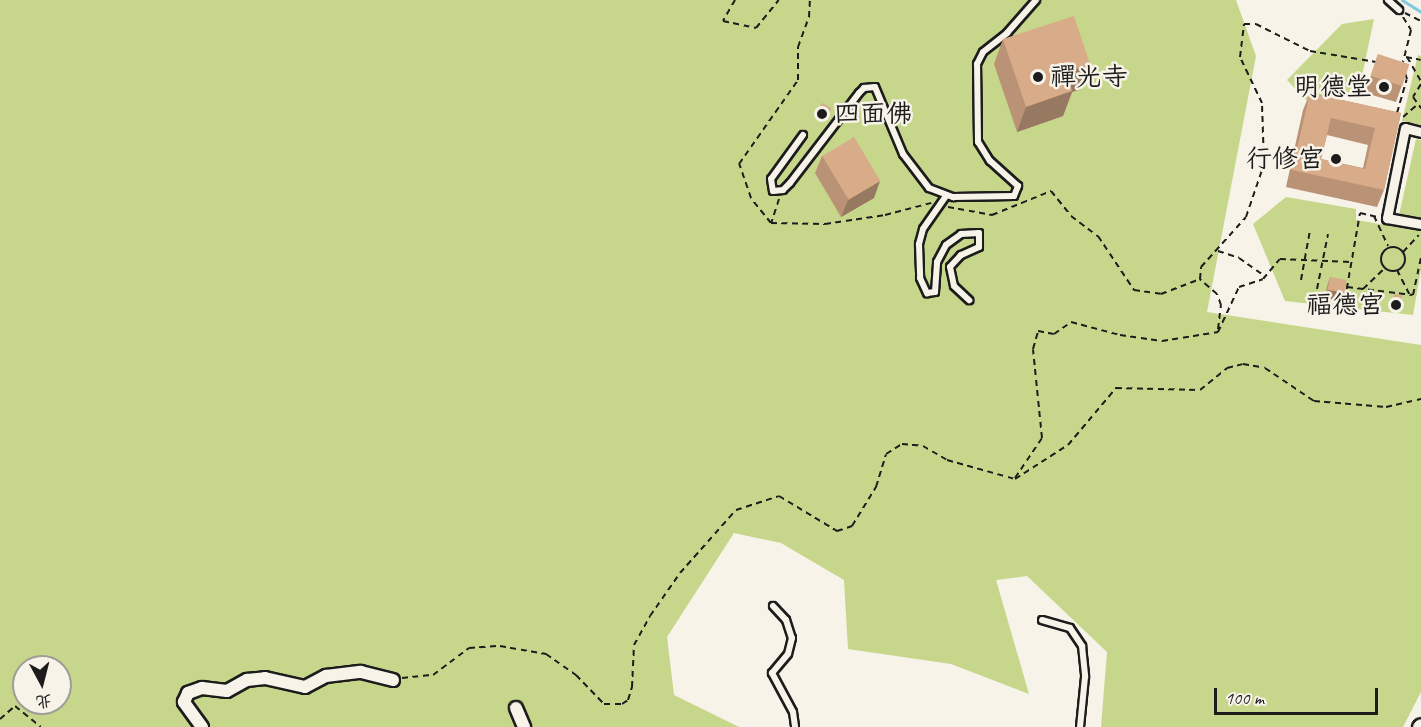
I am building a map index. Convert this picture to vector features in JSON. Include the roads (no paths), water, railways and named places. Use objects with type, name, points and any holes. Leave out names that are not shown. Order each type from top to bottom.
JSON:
[{"type":"street","points":[[1421,132],[1405,128],[1387,218],[1421,224]]},
{"type":"street","points":[[202,727],[184,706],[185,697],[195,690],[227,691],[247,680],[265,678],[305,687],[326,675],[360,672],[393,680]]},
{"type":"street","points":[[516,708],[524,727]]},
{"type":"lane","points":[[803,135],[771,180],[773,191],[781,191],[806,166],[859,93],[870,86],[879,91],[891,131],[908,161],[929,188],[946,196],[1005,197],[1018,191],[1018,186],[990,161],[978,142],[977,64],[983,52],[1007,33],[1036,0]]},
{"type":"lane","points":[[1388,0],[1399,10]]},
{"type":"lane","points":[[946,196],[938,204],[919,244],[920,278],[927,293],[935,292],[937,262],[946,245],[961,234],[979,233],[979,247],[961,255],[950,267],[954,286],[969,300]]},
{"type":"lane","points":[[773,606],[786,620],[792,638],[788,654],[772,673],[793,712],[795,727]]},
{"type":"lane","points":[[1042,620],[1070,628],[1082,646],[1085,677],[1080,727]]},
{"type":"waterway","points":[[1402,0],[1421,12]]},
{"type":"place","name":"禪光寺","points":[[1038,77]]},
{"type":"place","name":"明德堂","points":[[1384,87]]},
{"type":"place","name":"四面佛","points":[[822,114]]},
{"type":"place","name":"行修宮","points":[[1336,159]]},
{"type":"place","name":"福德宮","points":[[1396,305]]}]
